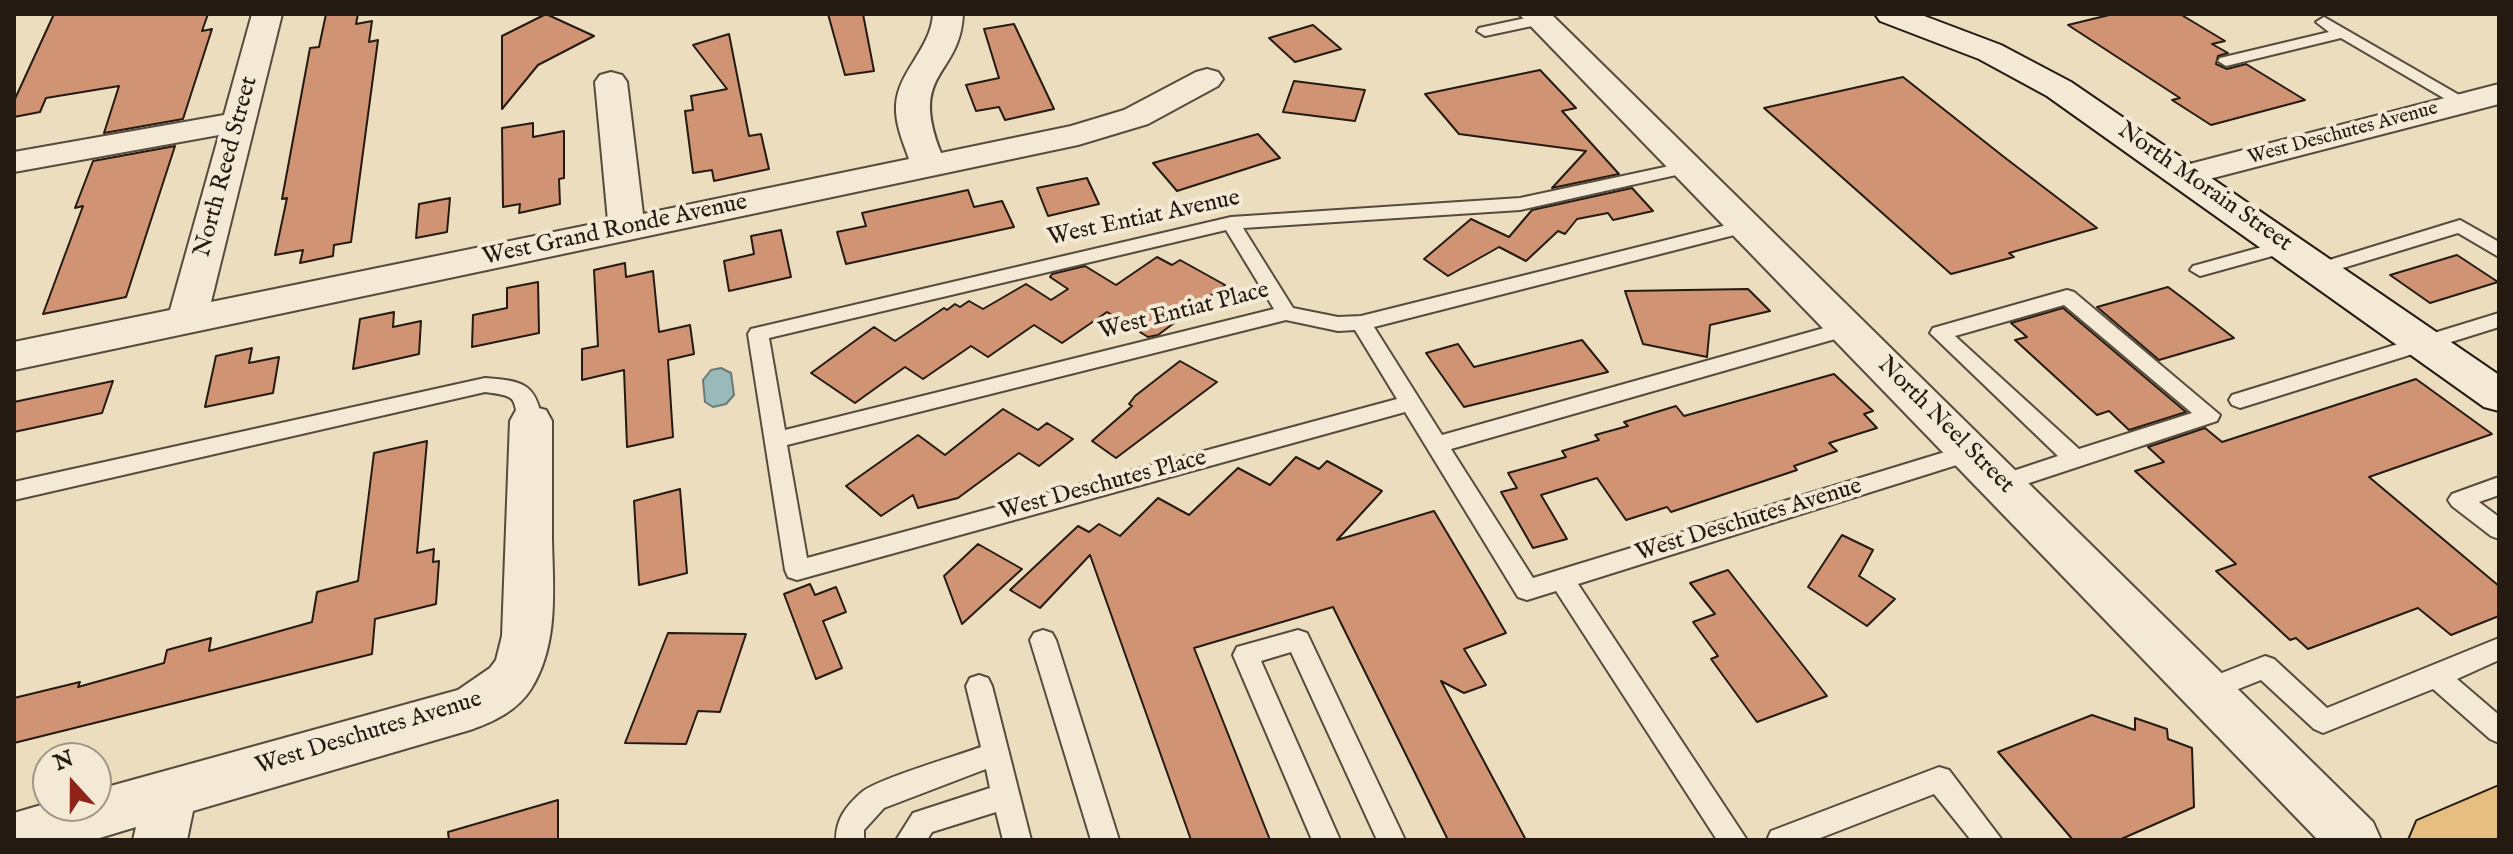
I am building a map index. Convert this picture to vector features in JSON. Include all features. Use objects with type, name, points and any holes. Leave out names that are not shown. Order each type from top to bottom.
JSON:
[{"type":"main road","points":[[2437,840],[2499,812]]},
{"type":"street","name":"North Reed Street","points":[[187,320],[267,14]]},
{"type":"street","points":[[929,166],[912,106],[914,86],[943,41],[948,29],[948,14]]},
{"type":"street","name":"North Morain Street","points":[[1891,14],[1957,38],[2023,68],[2090,108],[2497,392]]},
{"type":"street","name":"North Neel Street","points":[[1537,17],[2003,483],[2354,840]]},
{"type":"street","name":"West Grand Ronde Avenue","points":[[14,356],[1112,126],[1207,79]]},
{"type":"street","points":[[611,82],[627,229]]},
{"type":"street","name":"West Deschutes Avenue","points":[[2186,175],[2499,94]]},
{"type":"street","points":[[14,162],[238,122]]},
{"type":"street","name":"West Deschutes Avenue","points":[[14,838],[165,817],[470,708],[494,696],[515,678],[525,651],[529,619],[531,421]]},
{"type":"lane","points":[[1485,31],[1537,17]]},
{"type":"lane","points":[[2324,22],[2465,103]]},
{"type":"lane","points":[[2226,61],[2344,33]]},
{"type":"lane","name":"West Entiat Avenue","points":[[775,440],[758,334],[1231,223],[1520,204],[1688,167]]},
{"type":"lane","points":[[1231,223],[1286,313]]},
{"type":"lane","name":"West Entiat Place","points":[[775,440],[1286,313],[1338,324],[1361,323],[1747,226]]},
{"type":"lane","points":[[2320,269],[2460,226],[2499,251]]},
{"type":"lane","points":[[2200,270],[2287,246]]},
{"type":"lane","points":[[2003,483],[2209,415],[2067,297],[1940,333],[2074,458]]},
{"type":"lane","points":[[2240,400],[2499,320]]},
{"type":"lane","points":[[1361,323],[1437,445],[1849,328]]},
{"type":"lane","points":[[14,491],[485,385],[513,388],[528,400],[531,421]]},
{"type":"lane","name":"West Deschutes Place","points":[[775,440],[797,570],[1410,403]]},
{"type":"lane","name":"West Deschutes Avenue","points":[[1437,445],[1527,590],[1971,452]]},
{"type":"lane","points":[[2499,486],[2460,500],[2499,530]]},
{"type":"lane","points":[[1561,579],[1733,840]]},
{"type":"lane","points":[[1043,640],[1105,840]]},
{"type":"lane","points":[[1326,840],[1246,655],[1298,640],[1391,840]]},
{"type":"lane","points":[[2208,690],[2265,667],[2323,721],[2499,649]]},
{"type":"lane","points":[[2436,676],[2499,731]]},
{"type":"lane","points":[[979,686],[1017,840]]},
{"type":"lane","points":[[850,840],[850,825],[874,799],[995,754]]},
{"type":"lane","points":[[1781,840],[1939,779],[1988,840]]},
{"type":"lane","points":[[910,840],[923,822],[1006,796]]},
{"type":"water","points":[[721,368],[731,373],[734,395],[726,404],[713,407],[705,402],[703,380],[711,370]]},
{"type":"building","points":[[54,14],[208,14],[202,31],[212,29],[183,119],[104,133],[119,86],[46,98],[40,112],[14,117],[14,101]]},
{"type":"building","points":[[326,14],[358,14],[356,24],[372,21],[369,42],[378,40],[351,242],[334,245],[333,256],[300,263],[303,250],[275,255],[287,198],[282,199],[310,48],[319,47]]},
{"type":"building","points":[[546,14],[594,36],[538,65],[502,109],[502,36]]},
{"type":"building","points":[[828,14],[863,14],[874,71],[845,75]]},
{"type":"building","points":[[2113,14],[2180,14],[2225,41],[2212,44],[2228,53],[2218,56],[2216,64],[2227,69],[2246,64],[2305,100],[2211,125],[2172,100],[2180,98],[2068,25]]},
{"type":"building","points":[[1014,24],[1054,109],[1005,120],[999,107],[976,111],[966,85],[999,78],[984,29]]},
{"type":"building","points":[[1313,25],[1341,49],[1295,62],[1269,38]]},
{"type":"building","points":[[729,34],[749,136],[761,134],[769,169],[714,181],[712,170],[693,173],[685,111],[693,110],[691,96],[727,89],[693,45]]},
{"type":"building","points":[[1540,70],[1576,108],[1562,111],[1619,174],[1552,188],[1586,151],[1459,134],[1425,94]]},
{"type":"building","points":[[1903,77],[2097,228],[2009,253],[2014,257],[1951,274],[1764,108]]},
{"type":"building","points":[[1294,81],[1365,90],[1355,121],[1283,112]]},
{"type":"building","points":[[533,123],[533,137],[564,131],[564,178],[559,179],[560,204],[519,213],[520,204],[503,207],[502,128]]},
{"type":"building","points":[[1258,134],[1280,158],[1177,191],[1153,163]]},
{"type":"building","points":[[175,146],[126,297],[43,314],[83,206],[75,208],[93,161]]},
{"type":"building","points":[[1087,178],[1099,204],[1048,216],[1037,188]]},
{"type":"building","points":[[1632,188],[1653,211],[1613,220],[1608,213],[1577,219],[1565,234],[1558,231],[1526,261],[1499,247],[1448,276],[1424,259],[1471,219],[1509,237],[1532,210]]},
{"type":"building","points":[[968,190],[974,207],[1002,201],[1014,227],[846,264],[837,232],[866,226],[862,213]]},
{"type":"building","points":[[450,198],[447,232],[416,238],[419,204]]},
{"type":"building","points":[[781,230],[791,277],[729,291],[724,261],[754,254],[751,236]]},
{"type":"building","points":[[2457,255],[2498,282],[2430,303],[2390,275]]},
{"type":"building","points":[[1157,257],[1172,265],[1180,260],[1225,285],[1158,335],[1148,337],[1107,312],[1062,343],[1034,325],[988,357],[971,346],[923,379],[905,367],[855,403],[811,373],[874,327],[895,341],[955,304],[960,307],[969,301],[983,309],[1026,284],[1051,300],[1068,289],[1050,277],[1052,274],[1085,266],[1116,285]]},
{"type":"building","points":[[625,263],[626,277],[653,271],[659,332],[690,325],[694,354],[668,360],[673,437],[627,447],[624,370],[582,380],[582,349],[598,346],[594,270]]},
{"type":"building","points":[[538,282],[539,333],[472,347],[473,315],[507,308],[507,288]]},
{"type":"building","points":[[2168,287],[2234,338],[2159,360],[2097,307]]},
{"type":"building","points":[[1748,289],[1770,311],[1710,325],[1707,357],[1643,344],[1625,291]]},
{"type":"building","points":[[2063,308],[2186,412],[2129,430],[2109,411],[2097,415],[2015,340],[2027,337],[2011,323]]},
{"type":"building","points":[[394,312],[393,327],[421,321],[419,354],[353,369],[360,319]]},
{"type":"building","points":[[1582,340],[1608,372],[1464,407],[1426,353],[1458,344],[1474,367]]},
{"type":"building","points":[[252,348],[249,363],[279,357],[273,393],[205,407],[216,356]]},
{"type":"building","points":[[1180,361],[1217,382],[1116,458],[1092,441],[1132,406],[1129,404],[1135,396]]},
{"type":"building","points":[[1834,374],[1873,411],[1864,414],[1877,428],[1829,443],[1837,451],[1794,466],[1797,470],[1671,512],[1667,507],[1626,520],[1597,478],[1541,495],[1567,539],[1533,548],[1501,492],[1517,488],[1508,473],[1566,457],[1562,451],[1599,440],[1595,435],[1628,426],[1624,422],[1676,406],[1684,416]]},
{"type":"building","points":[[2416,379],[2492,434],[2369,477],[2499,586],[2499,616],[2451,635],[2418,608],[2308,649],[2296,638],[2290,640],[2216,571],[2236,564],[2135,471],[2164,462],[2148,447],[2205,428],[2222,442]]},
{"type":"building","points":[[113,381],[102,413],[14,432],[14,402]]},
{"type":"building","points":[[1003,409],[1038,430],[1047,423],[1073,439],[1039,466],[1019,453],[958,498],[918,508],[913,495],[881,516],[846,486],[918,435],[945,455]]},
{"type":"building","points":[[427,441],[417,553],[434,549],[433,562],[439,561],[436,604],[375,619],[372,654],[14,743],[14,698],[80,682],[78,687],[164,663],[167,650],[211,638],[209,651],[312,622],[317,592],[358,581],[374,453]]},
{"type":"building","points":[[1296,457],[1319,469],[1327,461],[1382,491],[1337,540],[1434,511],[1506,633],[1464,649],[1486,685],[1464,693],[1441,681],[1526,840],[1448,840],[1333,607],[1194,648],[1270,840],[1191,840],[1090,555],[1040,608],[1010,590],[1078,526],[1089,532],[1099,524],[1120,536],[1158,498],[1189,515],[1238,468],[1270,485]]},
{"type":"building","points":[[680,489],[687,573],[639,585],[634,501]]},
{"type":"building","points":[[1842,535],[1873,550],[1859,576],[1895,599],[1867,626],[1808,587]]},
{"type":"building","points":[[978,544],[1022,569],[962,624],[944,576]]},
{"type":"building","points":[[1728,570],[1827,696],[1757,722],[1711,659],[1718,656],[1693,622],[1715,614],[1690,583]]},
{"type":"building","points":[[810,584],[815,595],[836,587],[846,612],[823,621],[842,668],[816,679],[784,594]]},
{"type":"building","points":[[668,633],[746,634],[720,712],[698,711],[686,744],[625,743]]},
{"type":"building","points":[[2092,715],[2135,730],[2135,718],[2167,729],[2168,739],[2192,748],[2194,807],[2119,840],[2073,840],[1998,752]]},
{"type":"building","points":[[558,800],[558,840],[449,840],[448,832]]}]
